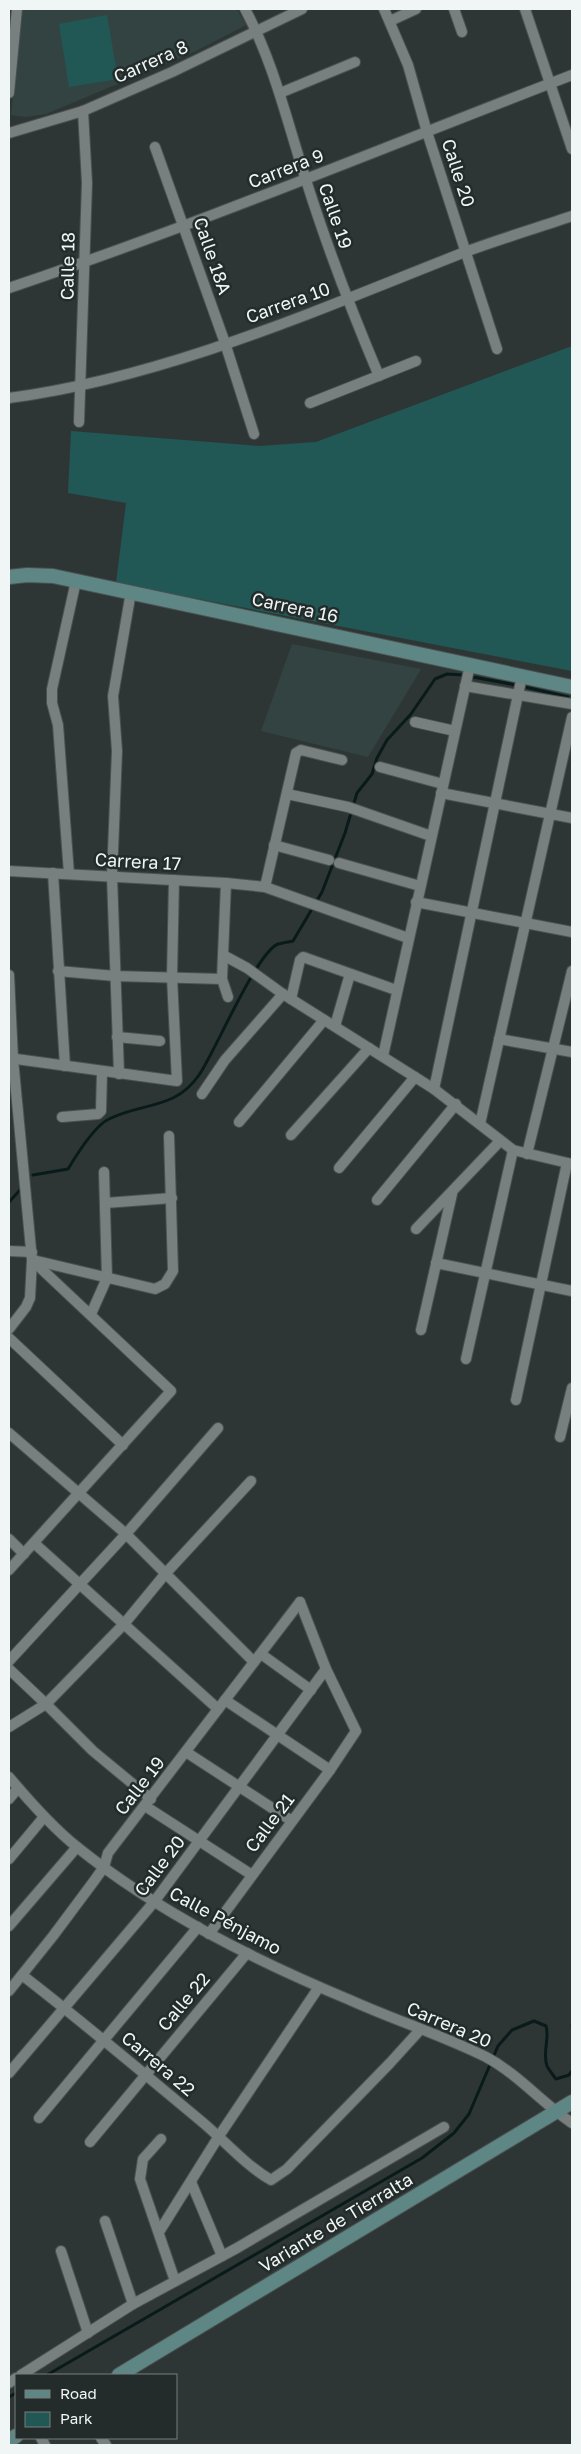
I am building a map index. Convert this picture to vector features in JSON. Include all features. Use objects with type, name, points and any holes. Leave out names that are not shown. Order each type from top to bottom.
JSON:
[{"type":"main road","name":"Carrera 16","points":[[9,577],[45,576],[76,581],[572,686]]},
{"type":"main road","name":"Variante de Tierralta","points":[[121,2374],[572,2102]]},
{"type":"street","points":[[9,93],[16,9]]},
{"type":"street","name":"Calle 19","points":[[245,9],[257,30],[280,93],[305,180],[347,299],[379,376]]},
{"type":"street","name":"Carrera 8","points":[[9,132],[83,110],[172,72],[302,9]]},
{"type":"street","name":"Calle 20","points":[[384,9],[408,65],[497,349]]},
{"type":"street","points":[[390,22],[416,9]]},
{"type":"street","points":[[454,9],[462,32]]},
{"type":"street","points":[[525,9],[572,149]]},
{"type":"street","points":[[280,93],[355,62]]},
{"type":"street","name":"Carrera 9","points":[[9,288],[84,263],[305,180],[572,76]]},
{"type":"street","name":"Calle 18","points":[[79,422],[82,384],[87,183],[83,110]]},
{"type":"street","name":"Calle 18A","points":[[155,147],[184,224],[254,434]]},
{"type":"street","name":"Carrera 10","points":[[9,398],[42,394],[130,374],[225,343],[347,299],[467,251],[572,216]]},
{"type":"street","points":[[310,403],[416,361]]},
{"type":"street","points":[[69,874],[58,725],[52,703],[52,689],[76,581]]},
{"type":"street","points":[[119,1074],[112,876],[117,751],[113,685],[131,592]]},
{"type":"street","points":[[383,1056],[396,990],[470,664]]},
{"type":"street","points":[[434,1089],[522,676]]},
{"type":"street","points":[[465,686],[572,704]]},
{"type":"street","points":[[480,1124],[572,717]]},
{"type":"street","points":[[415,722],[455,731]]},
{"type":"street","points":[[264,887],[295,755],[299,751],[342,760]]},
{"type":"street","points":[[380,767],[442,788],[495,803],[572,818]]},
{"type":"street","points":[[287,794],[348,807],[431,836]]},
{"type":"street","points":[[274,845],[420,886]]},
{"type":"street","name":"Carrera 17","points":[[9,871],[226,883],[264,887],[408,938]]},
{"type":"street","points":[[53,873],[65,1066]]},
{"type":"street","points":[[11,1058],[177,1081],[172,977],[174,880]]},
{"type":"street","points":[[226,883],[222,979],[228,997]]},
{"type":"street","points":[[416,902],[572,932]]},
{"type":"street","points":[[223,955],[247,968],[324,1020],[434,1089],[456,1104],[513,1150],[570,1163],[516,1400]]},
{"type":"street","points":[[202,1094],[225,1060],[287,996],[300,960],[304,957],[396,990]]},
{"type":"street","points":[[58,971],[115,976],[222,979]]},
{"type":"street","points":[[527,1154],[555,1048],[572,971]]},
{"type":"street","points":[[335,1026],[350,974]]},
{"type":"street","points":[[9,975],[13,1111],[32,1256],[30,1298],[26,1307],[9,1329]]},
{"type":"street","points":[[238,1122],[324,1020]]},
{"type":"street","points":[[117,1037],[160,1041]]},
{"type":"street","points":[[499,1039],[572,1052]]},
{"type":"street","points":[[292,1135],[369,1048]]},
{"type":"street","points":[[62,1117],[98,1114],[101,1111],[102,1072]]},
{"type":"street","points":[[339,1168],[415,1077]]},
{"type":"street","points":[[377,1200],[456,1104]]},
{"type":"street","points":[[9,1251],[155,1289],[165,1284],[173,1271],[170,1136]]},
{"type":"street","points":[[416,1229],[452,1194],[500,1141]]},
{"type":"street","points":[[466,1359],[513,1150]]},
{"type":"street","points":[[90,1314],[107,1278],[104,1172]]},
{"type":"street","points":[[421,1330],[452,1194]]},
{"type":"street","points":[[105,1203],[172,1198]]},
{"type":"street","points":[[9,1570],[171,1392],[32,1256]]},
{"type":"street","points":[[436,1263],[572,1291]]},
{"type":"street","points":[[9,1338],[123,1444]]},
{"type":"street","points":[[560,1437],[569,1413],[572,1388]]},
{"type":"street","points":[[9,1661],[126,1534],[218,1428]]},
{"type":"street","points":[[9,1433],[126,1534],[257,1658],[311,1690]]},
{"type":"street","points":[[9,1727],[46,1704],[124,1624],[166,1573],[251,1481]]},
{"type":"street","points":[[9,1539],[24,1554]]},
{"type":"street","points":[[34,1543],[218,1709]]},
{"type":"street","name":"Calle 19","points":[[9,1990],[104,1867],[108,1852],[300,1602],[326,1669]]},
{"type":"street","points":[[9,1669],[93,1752],[148,1802],[199,1841],[252,1875]]},
{"type":"street","name":"Calle 20","points":[[9,2073],[154,1902],[326,1669]]},
{"type":"street","name":"Calle 21","points":[[209,1934],[330,1770],[356,1731],[326,1669]]},
{"type":"street","points":[[225,1700],[330,1770]]},
{"type":"street","points":[[186,1752],[292,1821]]},
{"type":"street","name":"Calle Pénjamo","points":[[9,1777],[44,1817],[77,1847],[154,1902],[209,1934],[319,1987]]},
{"type":"street","points":[[9,1799],[18,1788]]},
{"type":"street","points":[[9,1860],[44,1817]]},
{"type":"street","points":[[9,1926],[77,1847]]},
{"type":"street","points":[[39,2118],[198,1927]]},
{"type":"street","name":"Calle 22","points":[[90,2142],[247,1953]]},
{"type":"street","name":"Carrera 22","points":[[22,1975],[104,2040],[271,2180],[287,2169],[420,2030]]},
{"type":"street","points":[[159,2232],[219,2136],[319,1987]]},
{"type":"street","name":"Carrera 20","points":[[319,1987],[486,2057],[514,2075],[572,2124]]},
{"type":"street","points":[[23,2374],[133,2304],[222,2256],[444,2127]]},
{"type":"street","points":[[161,2139],[143,2158],[140,2168],[140,2179],[175,2281]]},
{"type":"street","points":[[191,2182],[222,2256]]},
{"type":"street","points":[[105,2221],[133,2304]]},
{"type":"street","points":[[62,2251],[88,2333]]},
{"type":"shaded area","points":[[22,9],[237,9],[246,25],[196,51],[46,114],[26,117],[11,115]]},
{"type":"shaded area","points":[[292,644],[421,669],[368,757],[261,731]]},
{"type":"green space","points":[[107,15],[118,79],[69,87],[59,24]]},
{"type":"green space","points":[[572,346],[572,671],[116,583],[126,503],[68,493],[71,431],[259,446],[316,442]]},
{"type":"waterway","points":[[33,1175],[68,1169],[86,1141],[103,1123],[122,1114],[169,1100],[190,1086],[206,1063],[236,1004],[259,965],[269,951],[278,944],[293,941],[322,892],[345,833],[357,793],[372,774],[377,758],[387,740],[411,714],[435,679],[447,674],[463,675]]},
{"type":"waterway","points":[[473,677],[516,685]]},
{"type":"waterway","points":[[525,687],[568,697]]},
{"type":"waterway","points":[[9,1202],[20,1190]]},
{"type":"waterway","points":[[49,2374],[422,2158],[454,2133],[469,2114],[498,2046],[512,2030],[534,2021],[546,2026],[545,2056],[548,2068],[556,2079],[569,2075],[572,2071]]},
{"type":"waterway","points":[[9,2397],[15,2394]]}]
